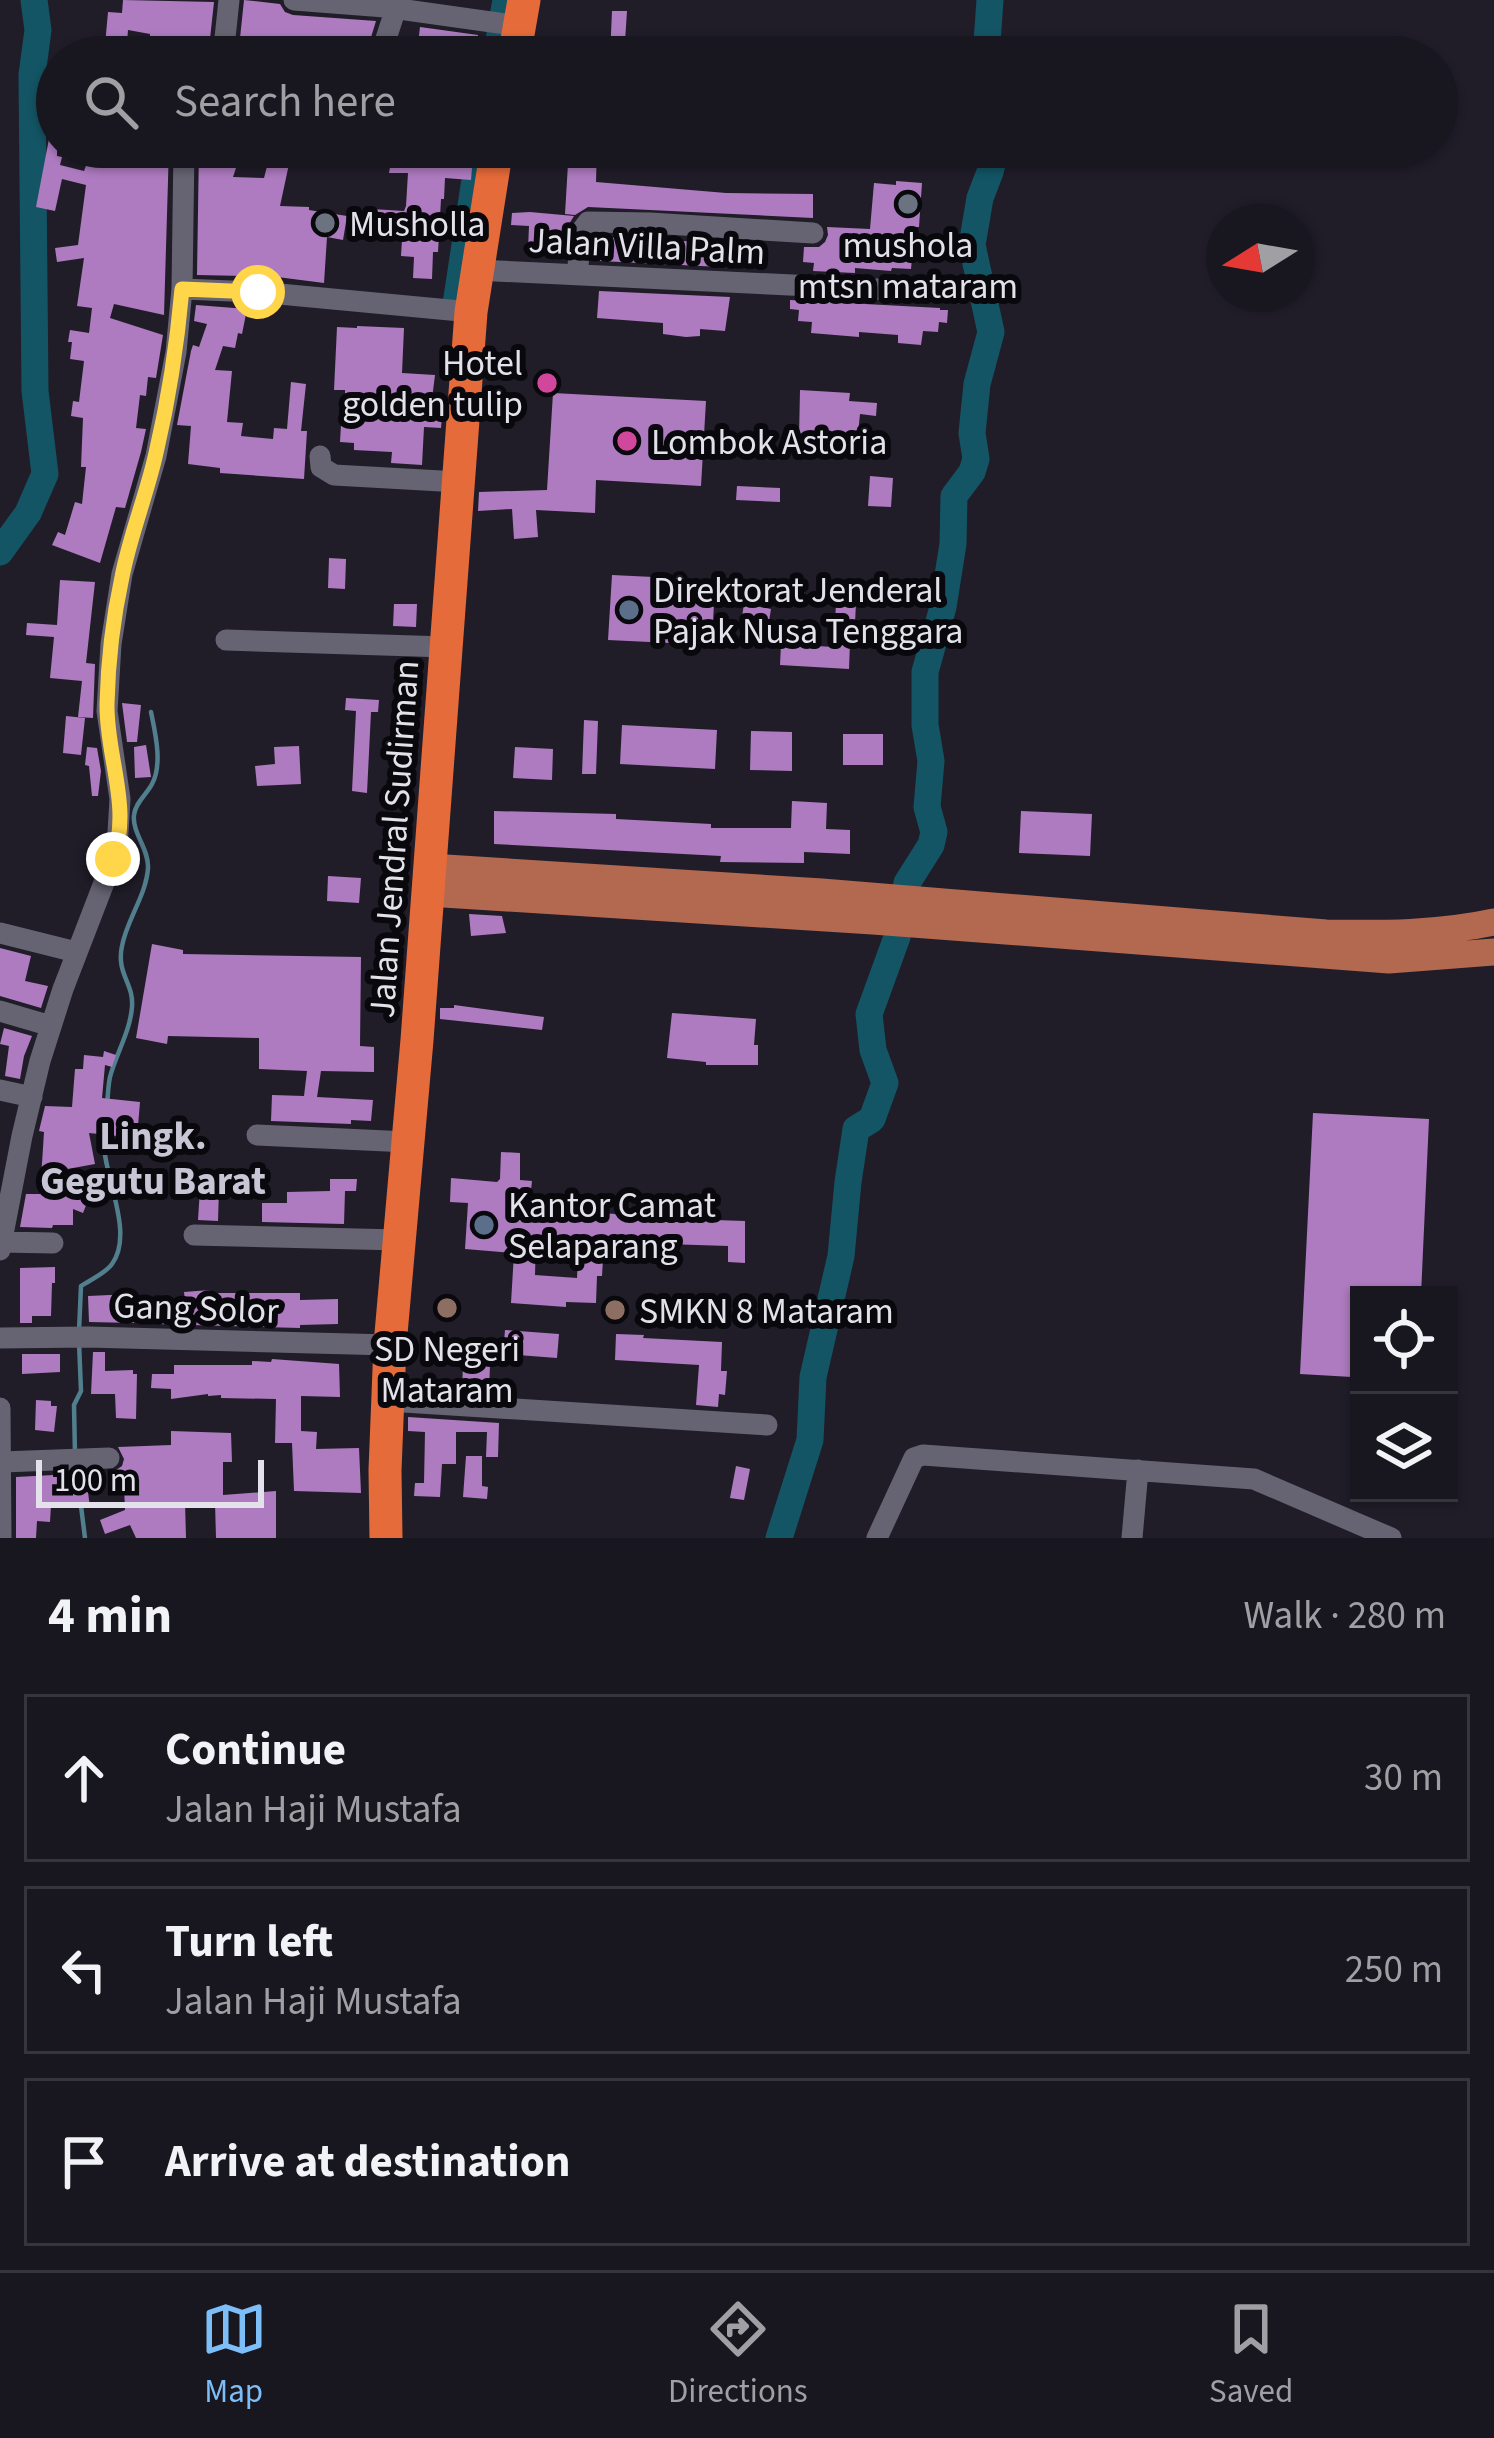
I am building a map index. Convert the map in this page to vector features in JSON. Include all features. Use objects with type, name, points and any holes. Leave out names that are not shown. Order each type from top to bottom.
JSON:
[{"type":"highway","name":"Jalan Jendral Sudirman","points":[[386,1538],[390,1346],[471,311],[493,168]]},
{"type":"main road","points":[[429,880],[1326,933],[1390,934],[1494,922]]},
{"type":"main road","points":[[934,913],[1389,960],[1494,952]]},
{"type":"street","points":[[225,36],[229,0]]},
{"type":"street","points":[[294,0],[389,5],[520,28]]},
{"type":"street","points":[[384,36],[389,5]]},
{"type":"street","points":[[53,1243],[1,1237],[51,1026],[117,849],[120,799],[107,711],[111,644],[122,574],[156,456],[176,352],[184,168]]},
{"type":"street","points":[[578,274],[579,234],[588,222],[814,233]]},
{"type":"street","name":"Jalan Villa Palm","points":[[476,270],[959,292]]},
{"type":"street","points":[[182,289],[471,311]]},
{"type":"street","points":[[320,456],[321,467],[334,475],[459,482]]},
{"type":"street","points":[[226,640],[447,647]]},
{"type":"street","points":[[0,933],[76,952]]},
{"type":"street","points":[[0,1011],[51,1026]]},
{"type":"street","points":[[0,1090],[32,1097]]},
{"type":"street","points":[[257,1135],[408,1142]]},
{"type":"street","points":[[194,1235],[400,1240]]},
{"type":"street","name":"Gang Solor","points":[[0,1338],[390,1346]]},
{"type":"street","points":[[388,1401],[766,1426]]},
{"type":"street","points":[[0,1412],[1,1538]]},
{"type":"street","points":[[877,1538],[914,1458],[923,1455],[1254,1479],[1390,1538]]},
{"type":"street","points":[[2,1462],[109,1458]]},
{"type":"street","points":[[1132,1538],[1138,1470]]},
{"type":"building","points":[[123,0],[214,2],[210,36],[150,36],[128,30],[128,36],[106,36],[108,12],[122,13]]},
{"type":"building","points":[[244,0],[280,4],[293,15],[376,21],[371,36],[240,36]]},
{"type":"building","points":[[612,11],[627,11],[625,36],[611,36]]},
{"type":"building","points":[[420,27],[478,35],[478,36],[419,36]]},
{"type":"building","points":[[43,168],[168,168],[164,315],[114,304],[110,318],[163,335],[156,378],[148,377],[146,396],[140,395],[136,428],[146,429],[141,452],[125,508],[116,507],[100,563],[52,545],[58,532],[65,535],[75,502],[82,504],[86,467],[81,467],[83,418],[71,416],[73,401],[79,402],[84,361],[70,359],[72,342],[68,342],[70,330],[89,333],[92,308],[77,306],[84,258],[57,262],[55,248],[78,245],[86,185],[62,179],[55,211],[36,207]]},
{"type":"building","points":[[199,168],[236,168],[233,177],[264,178],[267,168],[288,168],[280,206],[347,216],[343,240],[327,237],[324,283],[246,273],[197,275]]},
{"type":"building","points":[[390,168],[472,168],[471,180],[445,178],[432,279],[413,278],[414,257],[401,256],[402,240],[371,238],[372,209],[404,211],[406,206],[408,173],[389,173]]},
{"type":"building","points":[[568,168],[596,168],[596,182],[726,193],[813,194],[813,218],[588,207],[575,215],[565,214]]},
{"type":"building","points":[[896,181],[922,183],[911,269],[813,271],[814,263],[803,262],[804,247],[825,242],[827,227],[870,229],[874,183],[896,185]]},
{"type":"building","points":[[512,213],[574,216],[564,232],[564,252],[528,249],[529,226],[511,225]]},
{"type":"building","points":[[600,237],[744,244],[741,268],[600,261]]},
{"type":"building","points":[[599,291],[730,297],[725,331],[700,329],[700,336],[686,337],[663,334],[663,323],[597,318]]},
{"type":"building","points":[[790,300],[940,308],[948,310],[947,323],[939,322],[938,332],[923,331],[921,345],[898,343],[898,335],[811,333],[812,322],[798,321],[799,310],[790,309]]},
{"type":"building","points":[[196,305],[247,309],[235,348],[223,346],[215,370],[232,371],[227,422],[243,423],[241,436],[273,439],[274,428],[287,429],[291,382],[306,384],[301,431],[307,431],[304,479],[220,473],[220,468],[188,464],[191,426],[177,425],[191,351],[193,345],[199,347],[207,324],[194,321]]},
{"type":"building","points":[[337,327],[404,328],[402,373],[435,375],[430,415],[442,415],[441,428],[424,427],[422,465],[391,463],[392,452],[354,450],[354,443],[340,442],[341,425],[359,426],[360,400],[345,400],[345,390],[334,390]]},
{"type":"building","points":[[800,390],[850,393],[849,401],[877,403],[876,416],[860,414],[857,444],[799,437]]},
{"type":"building","name":"Lombok Astoria","points":[[553,393],[706,401],[701,486],[596,480],[595,513],[536,510],[538,537],[514,539],[512,509],[478,511],[479,492],[547,490]]},
{"type":"building","points":[[870,476],[893,478],[891,507],[868,506]]},
{"type":"building","points":[[737,486],[780,488],[780,502],[736,500]]},
{"type":"building","points":[[329,558],[346,559],[345,589],[328,588]]},
{"type":"building","points":[[612,575],[715,580],[712,645],[608,640]]},
{"type":"building","points":[[60,580],[95,582],[86,663],[95,664],[93,718],[78,717],[82,681],[50,678],[54,637],[26,635],[27,623],[57,625]]},
{"type":"building","points":[[836,602],[856,603],[849,669],[780,665],[781,644],[834,647]]},
{"type":"building","points":[[394,604],[417,604],[416,627],[393,626]]},
{"type":"building","points":[[744,604],[771,609],[766,640],[739,635]]},
{"type":"building","points":[[346,698],[379,700],[378,712],[371,712],[367,793],[352,791],[356,711],[345,710]]},
{"type":"building","points":[[122,703],[141,705],[137,742],[127,742]]},
{"type":"building","points":[[66,716],[85,718],[81,755],[63,753]]},
{"type":"building","points":[[584,720],[598,721],[596,774],[582,774]]},
{"type":"building","points":[[622,725],[717,730],[715,769],[620,764]]},
{"type":"building","points":[[751,731],[792,732],[792,771],[750,770]]},
{"type":"building","points":[[843,734],[883,734],[883,765],[843,765]]},
{"type":"building","points":[[146,745],[151,777],[135,778],[134,747]]},
{"type":"building","points":[[299,746],[301,784],[257,786],[255,766],[275,764],[274,747]]},
{"type":"building","points":[[87,747],[97,748],[98,796],[92,796],[89,766],[85,765]]},
{"type":"building","points":[[515,747],[553,749],[552,780],[513,778]]},
{"type":"building","points":[[792,801],[827,803],[826,829],[850,830],[850,854],[804,852],[804,863],[720,862],[721,856],[494,844],[494,811],[616,814],[616,819],[711,824],[711,828],[791,828]]},
{"type":"building","points":[[1021,811],[1092,814],[1090,856],[1019,853]]},
{"type":"building","points":[[328,876],[361,878],[359,903],[327,901]]},
{"type":"building","points":[[469,914],[502,916],[506,933],[471,936]]},
{"type":"building","points":[[152,944],[183,950],[183,954],[361,957],[360,1046],[374,1047],[374,1072],[321,1071],[317,1097],[373,1100],[371,1121],[271,1121],[272,1095],[304,1096],[307,1071],[259,1069],[259,1038],[168,1036],[167,1044],[136,1038]]},
{"type":"building","points":[[0,948],[31,956],[25,981],[48,986],[41,1008],[0,996]]},
{"type":"building","points":[[454,1005],[544,1017],[542,1030],[440,1019],[440,1008]]},
{"type":"building","points":[[672,1013],[756,1019],[758,1065],[706,1065],[667,1058]]},
{"type":"building","points":[[4,1028],[32,1036],[20,1079],[5,1076],[9,1046],[0,1044]]},
{"type":"building","points":[[104,1051],[116,1055],[112,1067],[105,1065],[102,1098],[140,1102],[137,1138],[89,1133],[95,1164],[62,1170],[60,1194],[89,1198],[83,1213],[73,1209],[73,1225],[20,1227],[26,1194],[40,1194],[44,1132],[39,1131],[45,1106],[72,1107],[75,1069],[83,1069],[84,1055],[103,1057]]},
{"type":"building","points":[[1313,1113],[1429,1119],[1421,1286],[1350,1286],[1350,1377],[1300,1374]]},
{"type":"building","points":[[501,1152],[520,1153],[520,1180],[532,1181],[529,1209],[536,1209],[536,1215],[580,1219],[580,1212],[745,1221],[745,1263],[728,1262],[728,1246],[604,1242],[596,1303],[566,1302],[566,1307],[511,1303],[514,1253],[465,1249],[468,1203],[450,1202],[451,1178],[500,1179]],"holes":[[[536,1237],[579,1240],[577,1278],[535,1275]]]},
{"type":"building","points":[[330,1179],[357,1179],[356,1191],[345,1191],[344,1224],[262,1222],[262,1203],[287,1203],[287,1192],[330,1191]]},
{"type":"building","points":[[200,1189],[219,1189],[218,1221],[198,1220]]},
{"type":"building","points":[[55,1267],[51,1316],[32,1316],[32,1323],[20,1323],[20,1268]]},
{"type":"building","points":[[184,1292],[300,1293],[300,1300],[338,1299],[338,1324],[300,1328],[156,1324],[158,1300],[185,1302]]},
{"type":"building","points":[[132,1294],[134,1323],[89,1322],[88,1296]]},
{"type":"building","points":[[505,1330],[559,1334],[557,1358],[503,1354]]},
{"type":"building","points":[[616,1334],[722,1342],[721,1371],[727,1371],[725,1395],[719,1394],[718,1407],[696,1405],[699,1365],[615,1360]]},
{"type":"building","points":[[93,1352],[105,1352],[105,1371],[133,1370],[137,1374],[136,1419],[116,1418],[115,1394],[91,1394]]},
{"type":"building","points":[[22,1354],[60,1354],[60,1372],[22,1374]]},
{"type":"building","points":[[252,1361],[339,1364],[340,1397],[301,1396],[301,1431],[317,1432],[316,1449],[359,1448],[361,1493],[294,1491],[292,1443],[275,1443],[276,1399],[208,1394],[171,1399],[171,1389],[151,1388],[152,1374],[174,1374],[174,1365],[252,1365]]},
{"type":"building","points":[[463,1364],[490,1365],[489,1392],[462,1391]]},
{"type":"building","points":[[36,1400],[57,1406],[54,1432],[35,1430]]},
{"type":"building","points":[[408,1417],[499,1423],[498,1457],[486,1457],[487,1432],[456,1432],[456,1464],[442,1464],[440,1497],[414,1496],[415,1483],[424,1483],[425,1432],[408,1431]]},
{"type":"building","points":[[171,1431],[231,1433],[232,1462],[223,1462],[223,1495],[276,1491],[276,1538],[216,1538],[215,1502],[185,1502],[186,1538],[136,1538],[130,1525],[105,1534],[100,1520],[125,1510],[124,1486],[113,1486],[113,1472],[124,1459],[118,1447],[171,1445]]},
{"type":"building","points":[[466,1456],[482,1456],[487,1499],[463,1497]]},
{"type":"building","points":[[736,1466],[750,1469],[744,1500],[730,1498]]},
{"type":"building","points":[[72,1474],[72,1494],[88,1492],[90,1508],[51,1505],[50,1522],[37,1521],[36,1538],[16,1538],[16,1477]]},
{"type":"waterway","points":[[34,0],[37,36]]},
{"type":"waterway","points":[[500,36],[506,0]]},
{"type":"waterway","points":[[987,36],[990,0]]},
{"type":"waterway","points":[[0,552],[28,513],[45,474],[35,391],[32,75],[36,45]]},
{"type":"waterway","points":[[456,304],[477,168]]},
{"type":"waterway","points":[[779,1538],[810,1440],[813,1377],[841,1256],[856,1129],[872,1119],[885,1083],[873,1050],[869,1014],[897,937],[907,883],[934,832],[927,807],[931,761],[925,672],[943,607],[953,544],[954,496],[976,459],[972,433],[977,384],[991,332],[972,245],[991,168]]},
{"type":"waterway","points":[[107,1105],[110,1077],[132,1007],[121,964],[122,946],[148,868],[134,815],[157,767],[151,712]]},
{"type":"waterway","points":[[79,1331],[81,1286],[109,1267],[120,1235],[104,1134]]},
{"type":"waterway","points":[[75,1455],[74,1405],[81,1391],[79,1342]]},
{"type":"waterway","points":[[76,1466],[85,1538]]},
{"type":"place","name":"mushola mtsn mataram","points":[[908,204]]},
{"type":"place","name":"Musholla","points":[[325,223]]},
{"type":"place","name":"Hotel golden tulip","points":[[547,383]]},
{"type":"place","name":"Lombok Astoria","points":[[627,441]]},
{"type":"place","name":"Direktorat Jenderal Pajak Nusa Tenggara","points":[[629,610]]},
{"type":"place","name":"Kantor Camat Selaparang","points":[[484,1225]]},
{"type":"place","name":"SD Negeri Mataram","points":[[447,1308]]},
{"type":"place","name":"SMKN 8 Mataram","points":[[615,1310]]},
{"type":"district","name":"Lingk. Gegutu Barat","points":[[153,1158]]},
{"type":"route","points":[[113,859],[120,799],[107,711],[111,644],[122,574],[169,391],[182,289],[258,292]]}]
